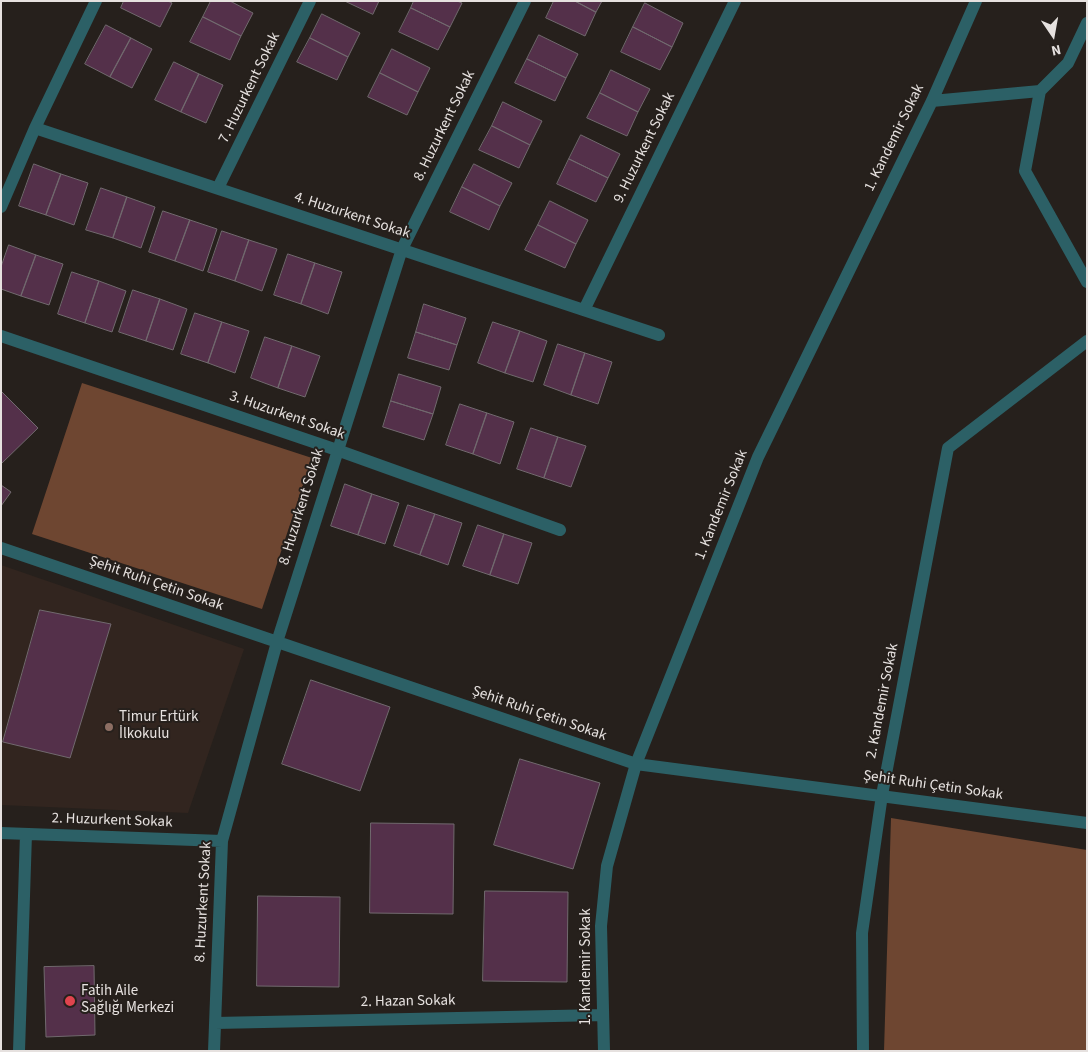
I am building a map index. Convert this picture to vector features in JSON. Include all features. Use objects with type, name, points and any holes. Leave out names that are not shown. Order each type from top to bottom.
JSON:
[{"type":"street","points":[[1,207],[35,128],[96,1]]},
{"type":"street","name":"7. Huzurkent Sokak","points":[[218,188],[310,1]]},
{"type":"street","name":"8. Huzurkent Sokak","points":[[214,1051],[222,841],[276,642],[402,250],[525,1]]},
{"type":"street","name":"9. Huzurkent Sokak","points":[[584,310],[735,1]]},
{"type":"street","name":"1. Kandemir Sokak","points":[[604,1051],[601,926],[607,866],[636,764],[758,457],[932,101],[976,1]]},
{"type":"street","points":[[1087,23],[1068,63],[1040,91],[1025,171],[1087,282]]},
{"type":"street","points":[[932,101],[1040,91]]},
{"type":"street","name":"4. Huzurkent Sokak","points":[[35,128],[658,335]]},
{"type":"street","name":"3. Huzurkent Sokak","points":[[1,336],[337,450],[560,530]]},
{"type":"street","name":"2. Kandemir Sokak","points":[[863,1051],[862,933],[882,795],[948,448],[1087,341]]},
{"type":"street","name":"Şehit Ruhi Çetin Sokak","points":[[1,548],[636,764],[1087,823]]},
{"type":"street","name":"2. Huzurkent Sokak","points":[[1,833],[222,841]]},
{"type":"street","points":[[19,1051],[26,834]]},
{"type":"street","name":"2. Hazan Sokak","points":[[214,1023],[603,1015]]},
{"type":"shaded area","points":[[82,383],[312,458],[262,609],[32,534]]},
{"type":"shaded area","name":"Timur Ertürk İlkokulu","points":[[1,565],[244,649],[188,813],[1,805]]},
{"type":"shaded area","points":[[891,818],[1087,850],[1087,1051],[884,1051]]},
{"type":"building","points":[[124,1],[168,1],[172,3],[160,27],[121,8]]},
{"type":"building","points":[[211,1],[230,1],[253,13],[241,36],[203,17]]},
{"type":"building","points":[[345,1],[379,1],[373,14]]},
{"type":"building","points":[[414,1],[457,1],[462,3],[450,27],[411,8]]},
{"type":"building","points":[[554,1],[575,1],[596,12],[585,36],[546,18]]},
{"type":"building","points":[[575,1],[602,1],[596,12]]},
{"type":"building","points":[[645,3],[683,23],[672,47],[633,27]]},
{"type":"building","points":[[411,8],[450,27],[438,50],[399,32]]},
{"type":"building","points":[[322,14],[360,33],[348,57],[310,38]]},
{"type":"building","points":[[203,17],[241,36],[230,60],[190,42]]},
{"type":"building","points":[[106,25],[131,38],[110,77],[85,64]]},
{"type":"building","points":[[633,27],[672,47],[660,70],[621,52]]},
{"type":"building","points":[[539,35],[578,54],[566,78],[527,59]]},
{"type":"building","points":[[131,38],[152,49],[132,88],[110,77]]},
{"type":"building","points":[[310,38],[348,57],[337,80],[297,62]]},
{"type":"building","points":[[392,49],[430,68],[418,92],[380,73]]},
{"type":"building","points":[[527,59],[566,78],[555,101],[515,83]]},
{"type":"building","points":[[174,62],[199,74],[181,112],[155,100]]},
{"type":"building","points":[[611,70],[650,89],[638,112],[600,93]]},
{"type":"building","points":[[380,73],[418,92],[407,115],[368,97]]},
{"type":"building","points":[[199,74],[223,85],[206,123],[181,112]]},
{"type":"building","points":[[600,93],[638,112],[627,136],[587,118]]},
{"type":"building","points":[[503,102],[542,121],[530,145],[492,126]]},
{"type":"building","points":[[492,126],[530,145],[519,168],[479,150]]},
{"type":"building","points":[[581,135],[620,154],[608,178],[569,159]]},
{"type":"building","points":[[569,159],[608,178],[596,202],[557,184]]},
{"type":"building","points":[[34,164],[61,174],[46,215],[19,206]]},
{"type":"building","points":[[474,164],[512,183],[500,206],[462,187]]},
{"type":"building","points":[[61,174],[88,183],[74,225],[46,215]]},
{"type":"building","points":[[462,187],[500,206],[489,230],[450,212]]},
{"type":"building","points":[[101,188],[127,197],[113,238],[86,230]]},
{"type":"building","points":[[127,197],[155,207],[141,248],[113,238]]},
{"type":"building","points":[[550,201],[588,220],[576,244],[538,225]]},
{"type":"building","points":[[163,211],[190,220],[175,261],[149,252]]},
{"type":"building","points":[[190,220],[217,229],[203,271],[175,261]]},
{"type":"building","points":[[538,225],[576,244],[565,268],[525,250]]},
{"type":"building","points":[[222,231],[249,240],[235,281],[208,272]]},
{"type":"building","points":[[249,240],[277,249],[262,291],[235,281]]},
{"type":"building","points":[[9,245],[36,255],[21,296],[1,289],[1,267]]},
{"type":"building","points":[[288,254],[315,263],[301,304],[274,295]]},
{"type":"building","points":[[36,255],[63,264],[49,305],[21,296]]},
{"type":"building","points":[[315,263],[342,272],[328,314],[301,304]]},
{"type":"building","points":[[72,272],[99,281],[85,323],[58,314]]},
{"type":"building","points":[[99,281],[126,291],[112,332],[85,323]]},
{"type":"building","points":[[133,290],[160,299],[146,341],[119,332]]},
{"type":"building","points":[[160,299],[187,309],[173,350],[146,341]]},
{"type":"building","points":[[424,304],[466,318],[457,345],[416,332]]},
{"type":"building","points":[[195,313],[222,322],[208,363],[181,354]]},
{"type":"building","points":[[222,322],[249,331],[235,373],[208,363]]},
{"type":"building","points":[[493,322],[520,331],[505,373],[478,363]]},
{"type":"building","points":[[520,331],[547,341],[533,382],[505,373]]},
{"type":"building","points":[[416,332],[457,345],[449,370],[408,358]]},
{"type":"building","points":[[265,337],[292,346],[278,388],[251,378]]},
{"type":"building","points":[[558,344],[585,353],[571,395],[544,385]]},
{"type":"building","points":[[292,346],[320,356],[305,397],[278,388]]},
{"type":"building","points":[[585,353],[612,362],[598,404],[571,395]]},
{"type":"building","points":[[399,374],[441,387],[433,414],[391,401]]},
{"type":"building","points":[[1,391],[38,428],[1,464]]},
{"type":"building","points":[[391,401],[433,414],[424,440],[383,427]]},
{"type":"building","points":[[460,404],[487,413],[473,454],[446,445]]},
{"type":"building","points":[[487,413],[514,422],[500,464],[473,454]]},
{"type":"building","points":[[531,428],[558,437],[544,478],[517,469]]},
{"type":"building","points":[[558,437],[586,446],[571,487],[544,478]]},
{"type":"building","points":[[345,484],[372,494],[358,535],[331,526]]},
{"type":"building","points":[[1,485],[11,492],[1,506]]},
{"type":"building","points":[[372,494],[399,503],[385,544],[358,535]]},
{"type":"building","points":[[408,505],[435,514],[420,555],[394,546]]},
{"type":"building","points":[[435,514],[462,523],[448,565],[420,555]]},
{"type":"building","points":[[478,525],[504,534],[490,575],[463,566]]},
{"type":"building","points":[[504,534],[532,543],[518,584],[490,575]]},
{"type":"building","points":[[40,610],[111,624],[70,758],[3,742]]},
{"type":"building","points":[[311,680],[390,707],[360,791],[282,764]]},
{"type":"building","points":[[520,759],[600,783],[573,869],[494,845]]},
{"type":"building","points":[[371,823],[454,824],[453,914],[370,913]]},
{"type":"building","points":[[485,891],[568,892],[567,982],[483,981]]},
{"type":"building","points":[[258,896],[340,897],[339,987],[257,986]]},
{"type":"building","name":"Fatih Aile Sağlığı Merkezi","points":[[94,966],[95,1035],[46,1037],[44,967]]},
{"type":"place","name":"Timur Ertürk İlkokulu","points":[[109,727]]},
{"type":"place","name":"Fatih Aile Sağlığı Merkezi","points":[[70,1001]]}]
